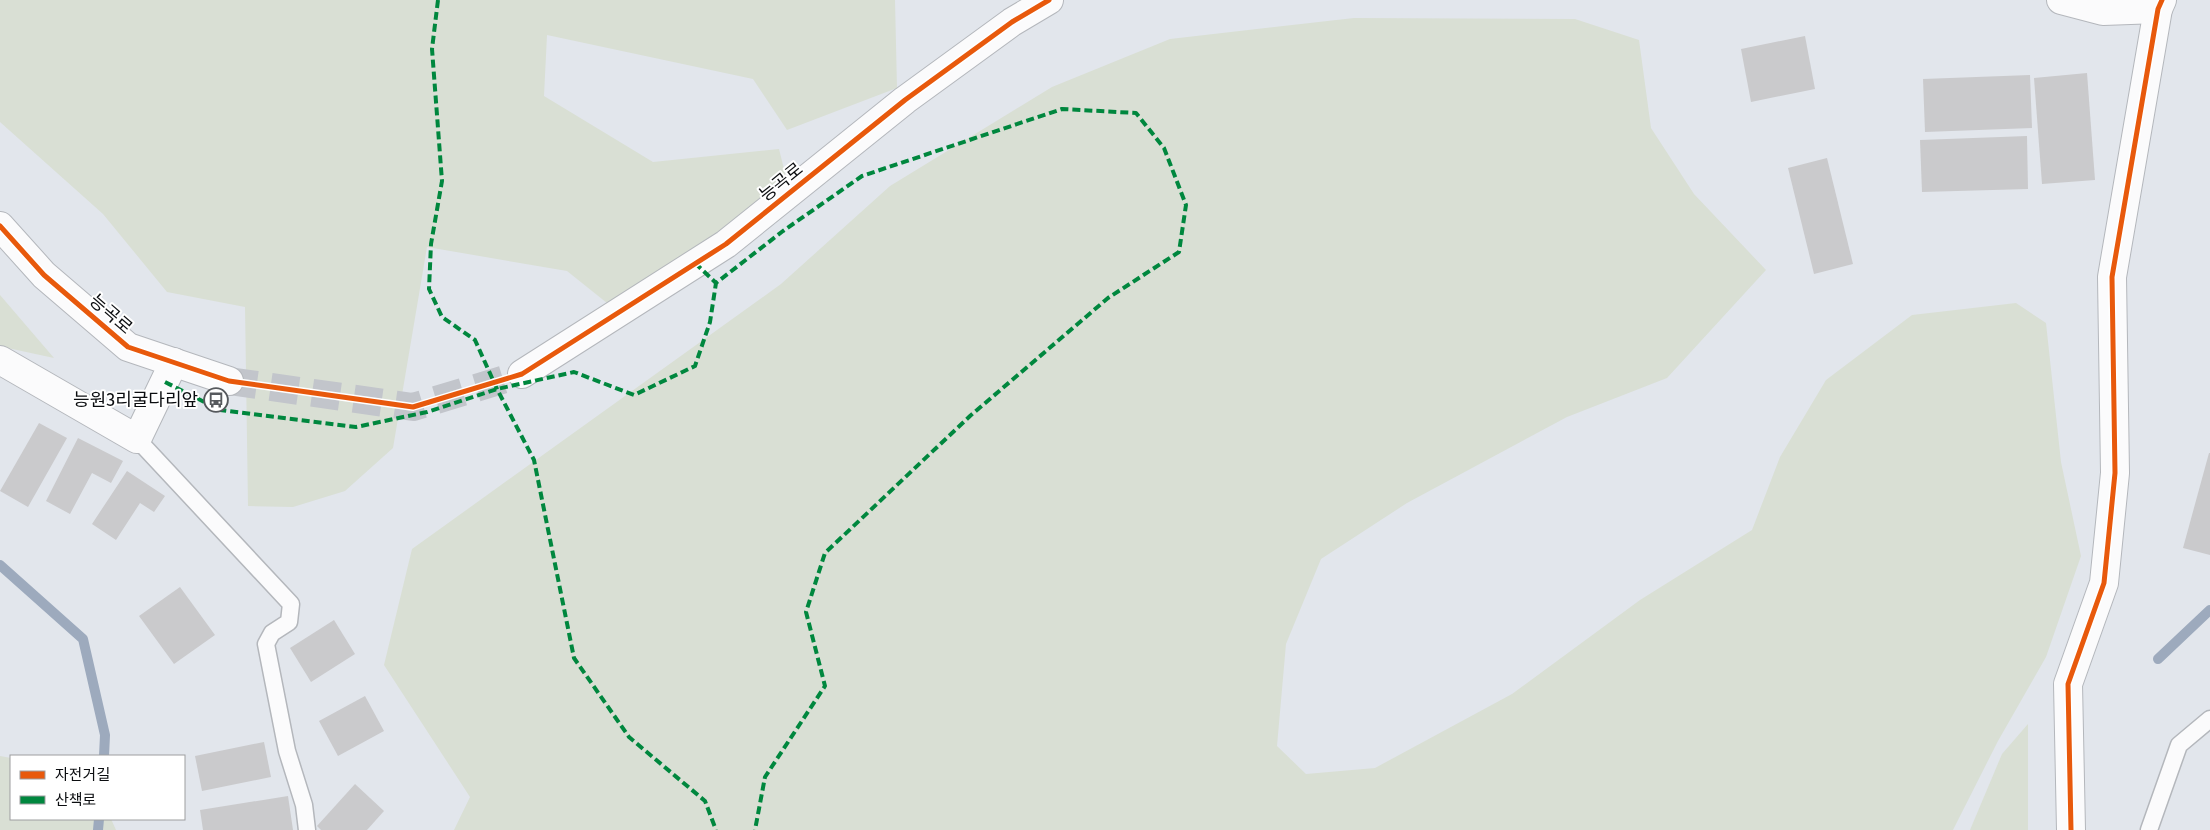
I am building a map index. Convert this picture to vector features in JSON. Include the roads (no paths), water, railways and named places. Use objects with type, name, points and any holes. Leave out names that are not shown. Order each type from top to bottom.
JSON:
[{"type":"street","name":"능곡로","points":[[522,374],[726,244],[905,100],[1012,22],[1049,0]]},
{"type":"street","points":[[2061,0],[2103,11],[2160,5],[2112,277],[2114,473],[2104,583],[2068,684],[2071,830]]},
{"type":"street","name":"능곡로","points":[[0,226],[44,275],[128,347],[229,381]]},
{"type":"street","points":[[0,360],[137,439],[174,362]]},
{"type":"lane","points":[[137,439],[290,604],[289,622],[272,633],[266,644],[287,751],[304,805],[307,830]]},
{"type":"lane","points":[[2149,830],[2179,745],[2210,719]]},
{"type":"waterway","points":[[0,565],[83,639],[105,735],[104,755]]},
{"type":"waterway","points":[[2158,659],[2210,610]]},
{"type":"waterway","points":[[98,830],[99,820]]},
{"type":"tunnel","points":[[229,381],[413,407],[522,374]]},
{"type":"place","name":"능원3리굴다리앞","points":[[216,400]]}]
